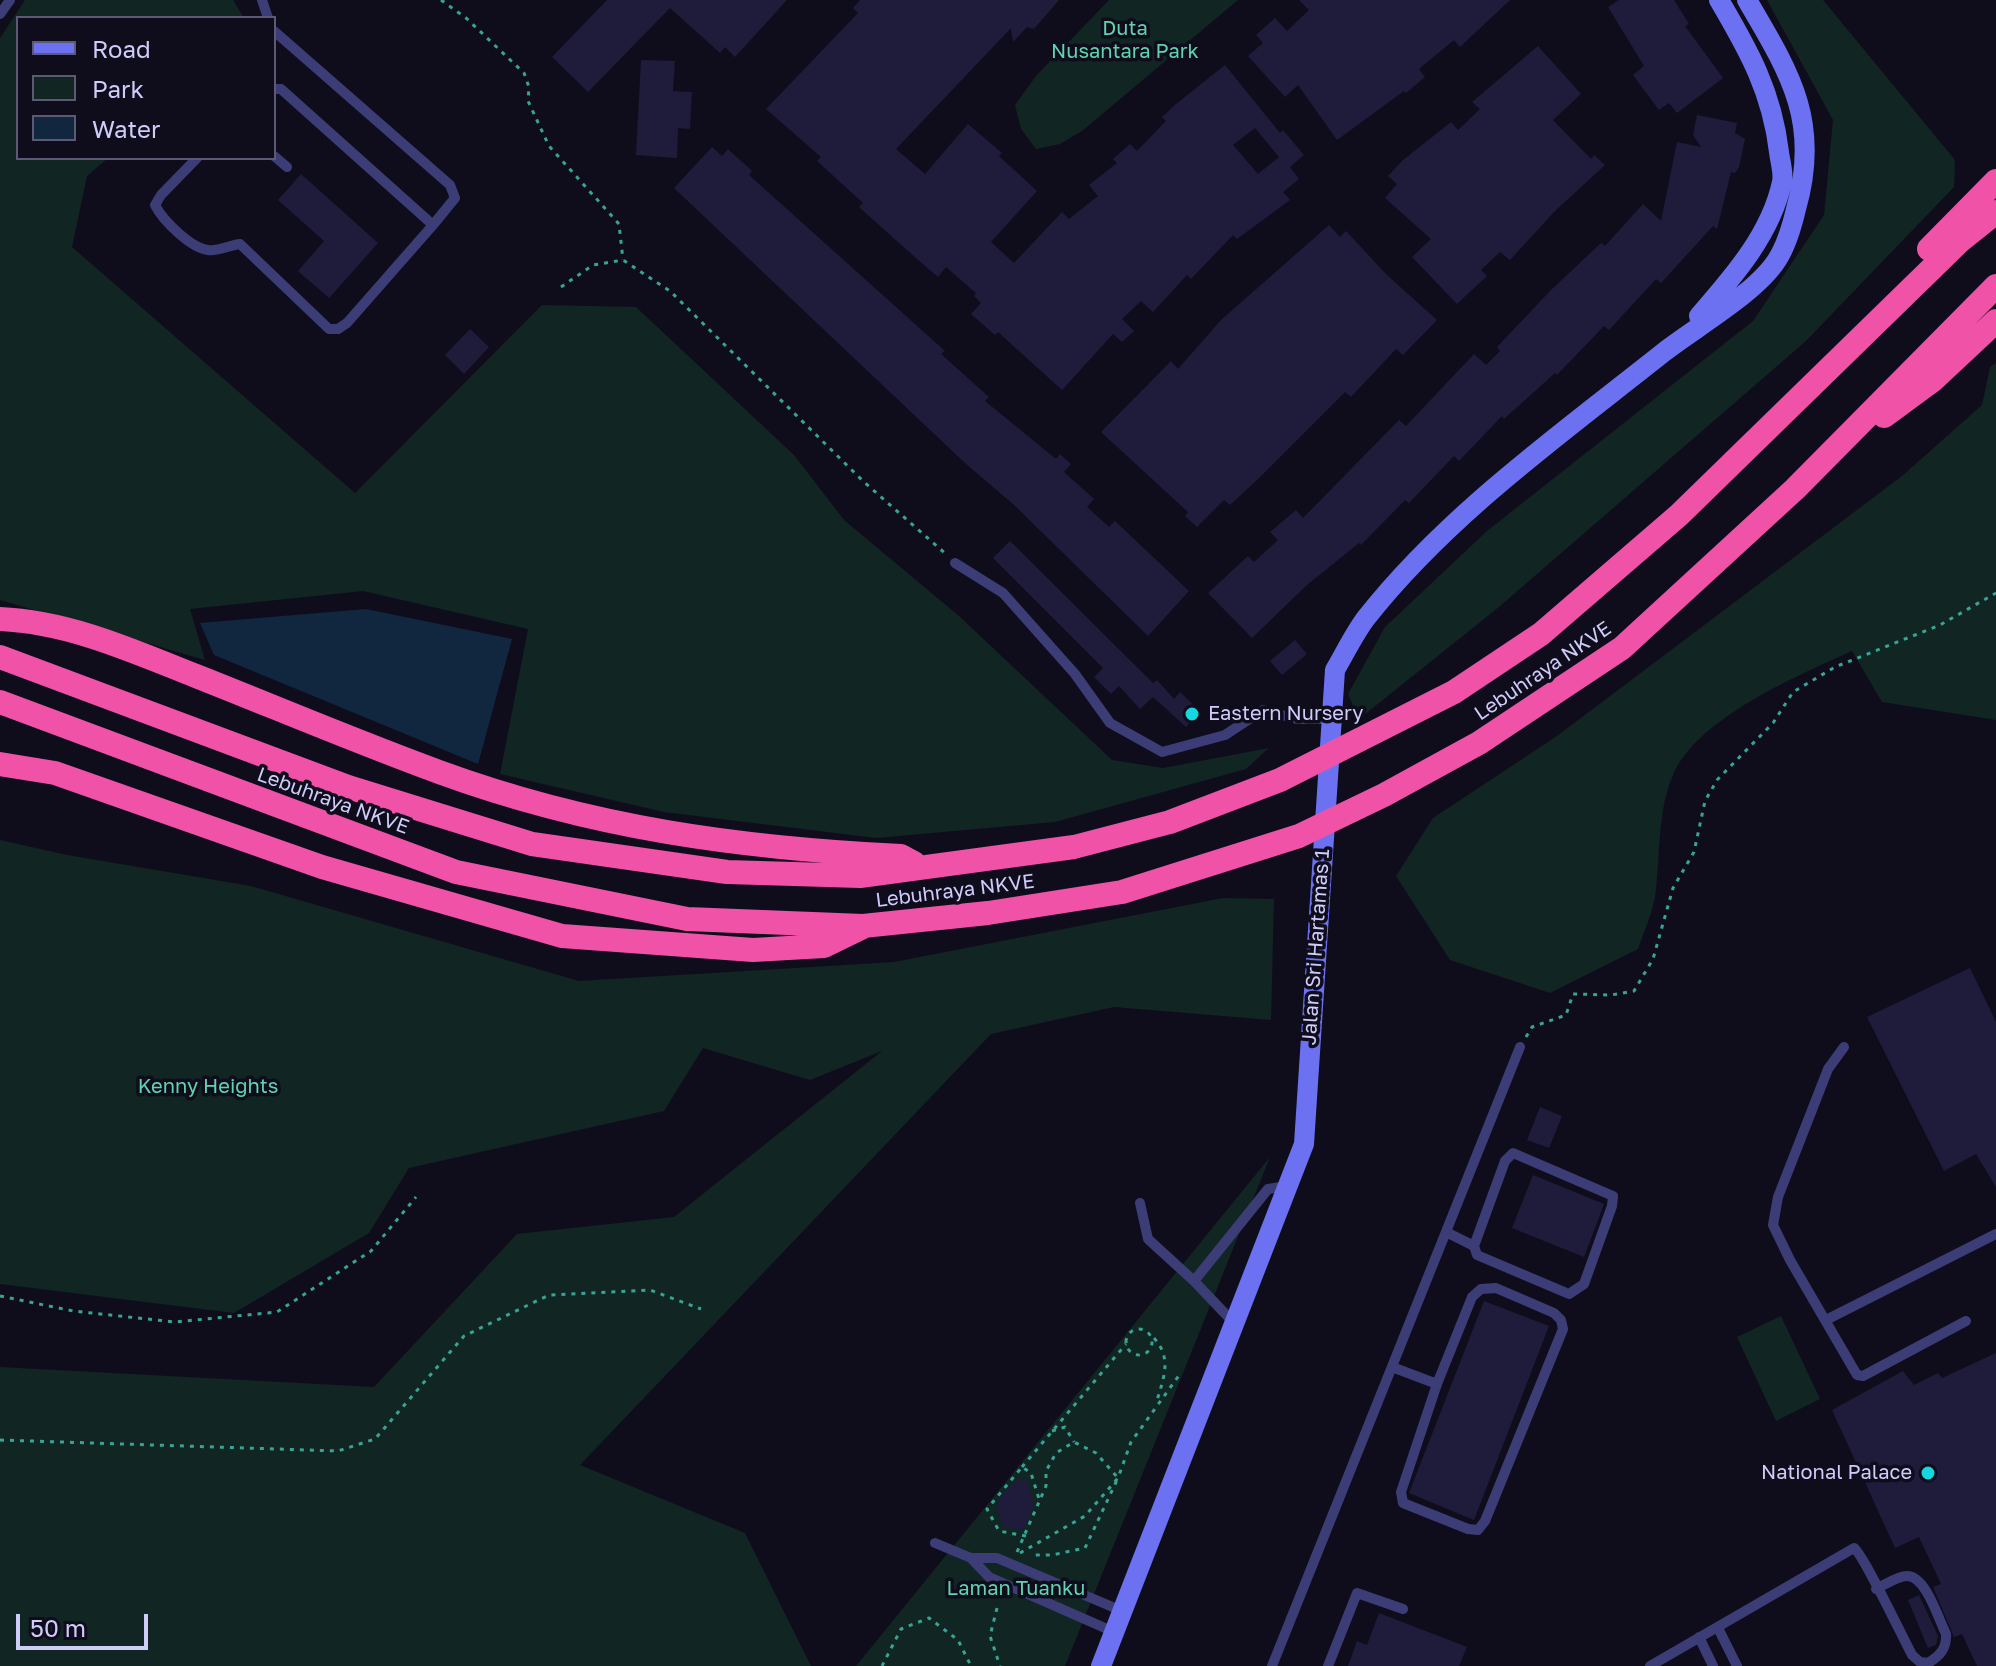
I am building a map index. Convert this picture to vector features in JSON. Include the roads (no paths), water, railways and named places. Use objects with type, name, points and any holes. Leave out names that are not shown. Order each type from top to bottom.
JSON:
[{"type":"highway","points":[[1773,423],[1900,278],[1996,181]]},
{"type":"highway","points":[[1773,423],[1960,241],[1996,212]]},
{"type":"highway","points":[[1819,466],[1996,286]]},
{"type":"highway","points":[[1819,466],[1933,380],[1996,321]]},
{"type":"highway","name":"Lebuhraya NKVE","points":[[0,657],[348,787],[532,844],[727,872],[860,876],[1074,847],[1170,822],[1280,780],[1454,692],[1541,634],[1617,572],[1773,423]]},
{"type":"highway","name":"Lebuhraya NKVE","points":[[0,702],[456,872],[687,919],[863,926],[988,913],[1122,892],[1299,836],[1479,743],[1622,648],[1819,466]]},
{"type":"highway","points":[[0,619],[34,620],[103,640],[438,771],[535,805],[648,831],[752,846],[901,856],[923,867]]},
{"type":"highway","points":[[0,764],[55,773],[322,867],[562,936],[753,950],[824,946],[863,926]]},
{"type":"street","name":"Jalan Sri Hartamas 1","points":[[1678,340],[1736,273],[1763,232],[1782,180],[1776,125],[1759,68],[1719,0]]},
{"type":"street","name":"Jalan Sri Hartamas 1","points":[[1101,1666],[1304,1144],[1335,670],[1364,621],[1403,575],[1502,481],[1678,340],[1734,300],[1776,261],[1792,225],[1805,178],[1807,137],[1788,71],[1747,0]]},
{"type":"lane","points":[[0,14],[10,0]]},
{"type":"lane","points":[[195,160],[161,195],[155,205],[160,216],[200,248],[212,251],[240,244],[329,329],[338,329],[347,323],[455,198],[450,185],[276,33]]},
{"type":"lane","points":[[276,89],[281,89],[433,225]]},
{"type":"lane","points":[[276,158],[287,167]]},
{"type":"lane","points":[[955,563],[1003,593],[1075,674],[1110,723],[1162,752],[1225,735],[1263,710],[1297,719],[1332,719]]},
{"type":"lane","points":[[1272,1666],[1520,1047]]},
{"type":"lane","points":[[1844,1047],[1828,1069],[1778,1197],[1773,1225],[1852,1371],[1863,1376],[1966,1321]]},
{"type":"lane","points":[[1446,1232],[1474,1246],[1477,1255],[1569,1294],[1578,1291],[1584,1284],[1613,1196],[1513,1153],[1505,1161],[1474,1246]]},
{"type":"lane","points":[[1194,1281],[1268,1189],[1287,1186]]},
{"type":"lane","points":[[1140,1203],[1148,1239],[1234,1323]]},
{"type":"lane","points":[[1826,1320],[1996,1234]]},
{"type":"lane","points":[[1496,1288],[1554,1313],[1561,1320],[1563,1329],[1485,1521],[1478,1530],[1468,1529],[1403,1503],[1403,1479],[1437,1384],[1472,1297],[1481,1289],[1496,1288]]},
{"type":"lane","points":[[1392,1367],[1437,1384]]},
{"type":"lane","points":[[935,1543],[971,1558],[997,1558],[1122,1611]]},
{"type":"lane","points":[[1650,1666],[1854,1548],[1860,1553],[1876,1589],[1912,1655],[1920,1662],[1928,1663],[1938,1657],[1947,1643],[1946,1634],[1920,1581],[1910,1576],[1901,1577],[1876,1589]]},
{"type":"lane","points":[[971,1558],[989,1577],[1114,1632]]},
{"type":"lane","points":[[1328,1666],[1357,1593],[1403,1609]]},
{"type":"lane","points":[[1718,1628],[1737,1666]]},
{"type":"lane","points":[[1699,1637],[1713,1666]]},
{"type":"water","points":[[366,609],[512,639],[478,764],[214,655],[200,623]]},
{"type":"place","name":"Eastern Nursery","points":[[1192,714]]},
{"type":"place","name":"National Palace","points":[[1928,1473]]},
{"type":"park label","name":"Duta Nusantara Park","points":[[1125,40]]},
{"type":"park label","name":"Kenny Heights","points":[[208,1087]]},
{"type":"park label","name":"Laman Tuanku","points":[[1016,1589]]}]
